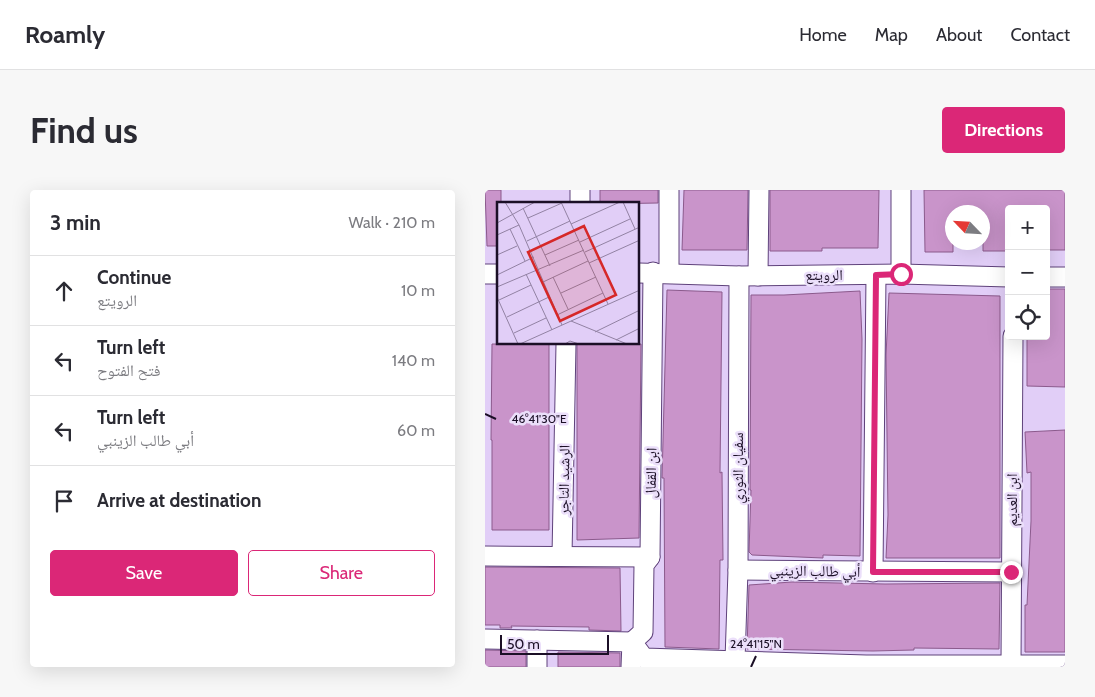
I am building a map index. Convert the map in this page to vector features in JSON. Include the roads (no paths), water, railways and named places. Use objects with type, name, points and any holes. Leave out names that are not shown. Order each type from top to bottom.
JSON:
[{"type":"street","name":"ابن القفال","points":[[631,642],[643,632],[644,565],[650,557],[654,273],[669,190]]},
{"type":"street","points":[[758,276],[759,190]]},
{"type":"street","points":[[901,190],[901,274]]},
{"type":"street","name":"الرويتع","points":[[654,273],[739,276],[901,274],[1005,276]]},
{"type":"street","points":[[873,572],[876,275]]},
{"type":"street","name":"سفيان الثوري","points":[[735,660],[738,570],[739,276]]},
{"type":"street","points":[[1050,277],[1065,276]]},
{"type":"street","name":"ابن العديم","points":[[1011,664],[1013,340]]},
{"type":"street","name":"الرشيد التاجر","points":[[563,556],[566,345]]},
{"type":"street","points":[[485,556],[650,557]]},
{"type":"street","name":"أبي طالب الزينبي","points":[[738,570],[1011,572]]},
{"type":"street","points":[[485,639],[631,642],[644,658],[866,666],[1065,665]]},
{"type":"street","points":[[537,640],[537,667]]},
{"type":"street","points":[[631,642],[631,667]]}]
